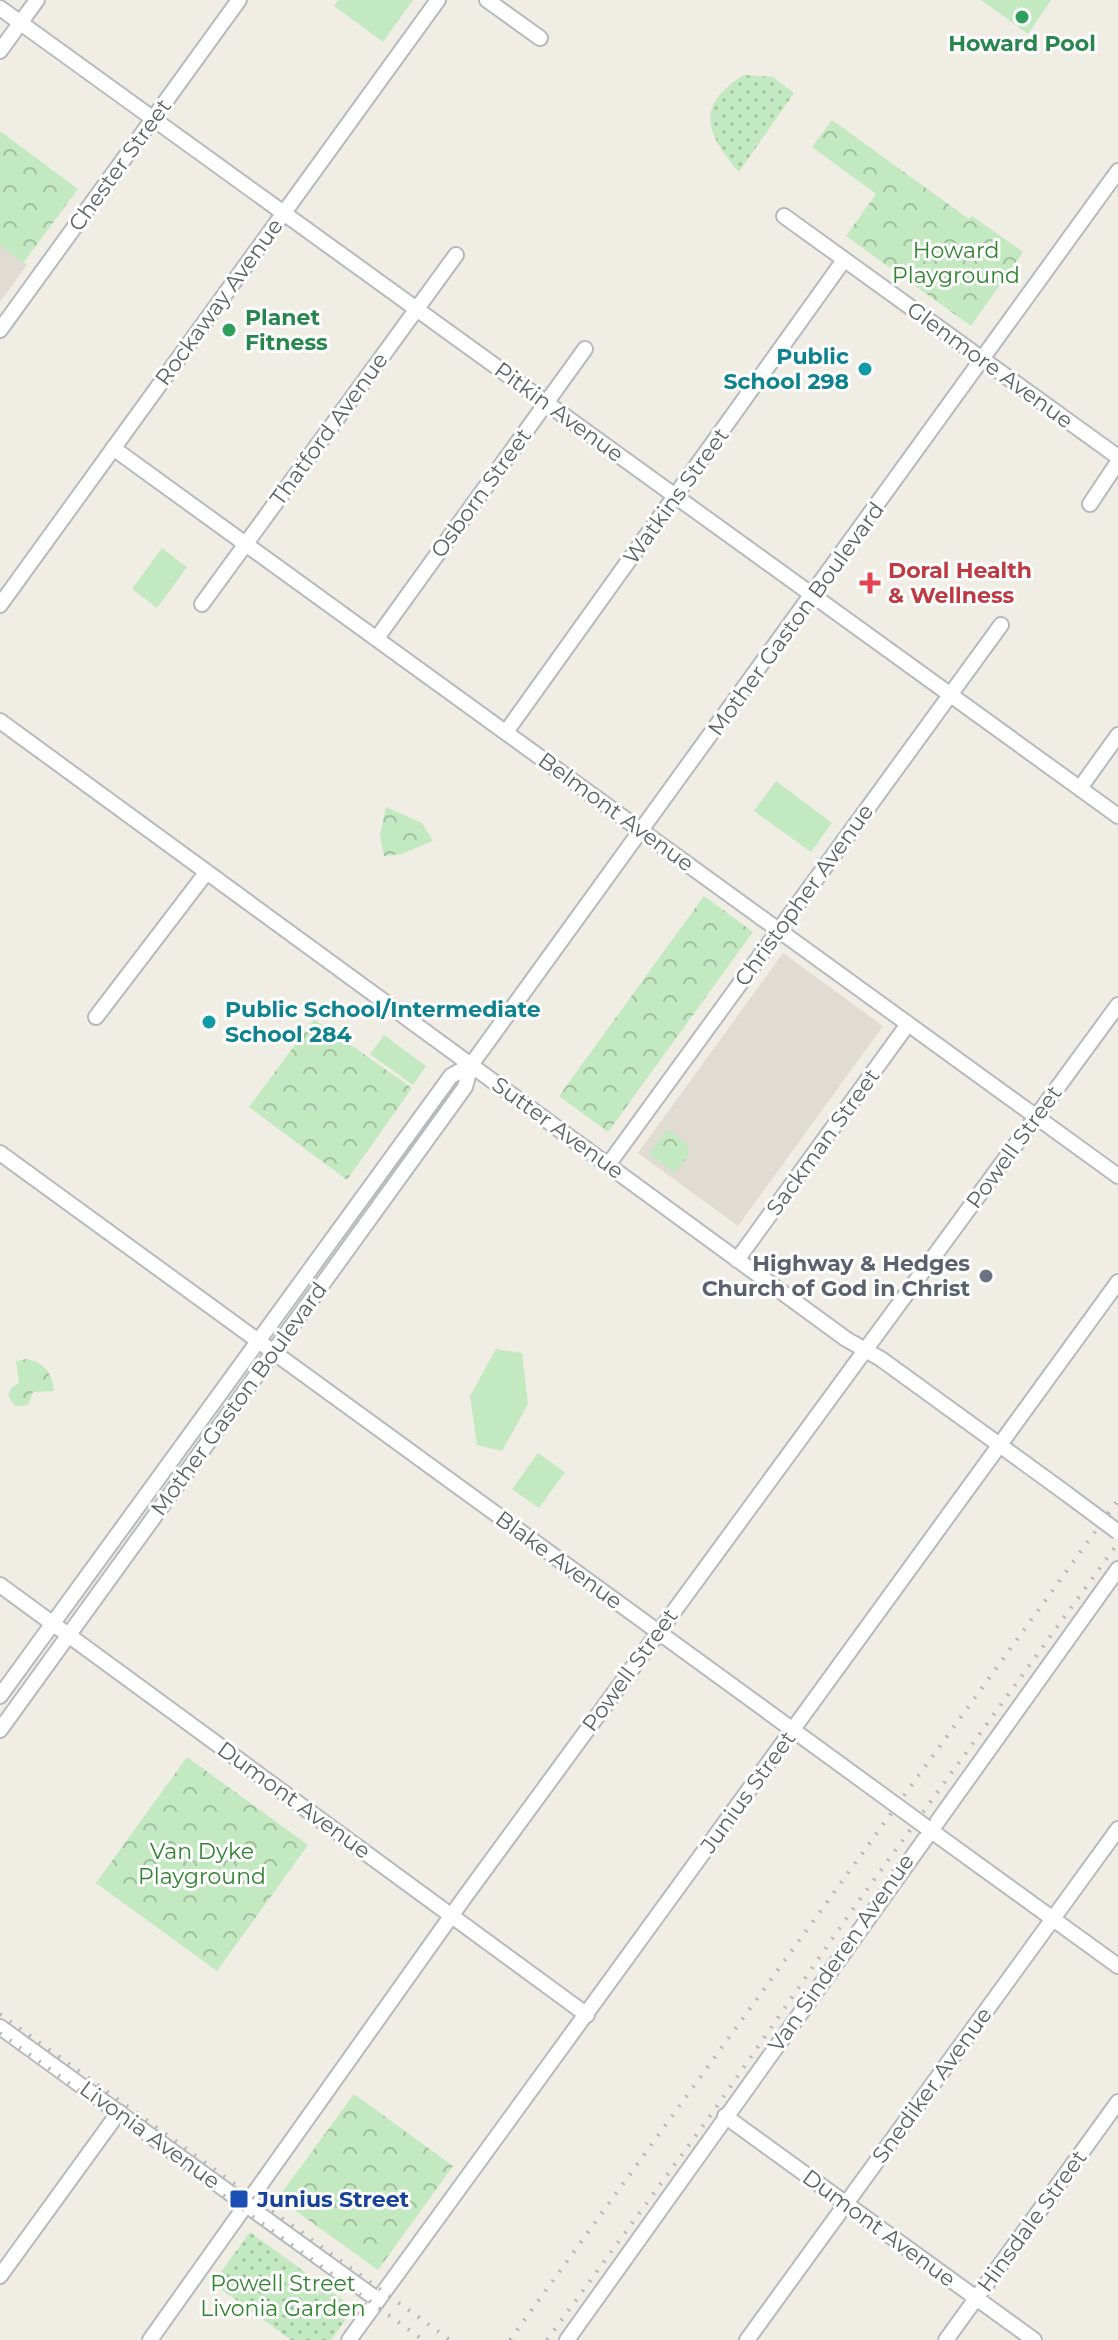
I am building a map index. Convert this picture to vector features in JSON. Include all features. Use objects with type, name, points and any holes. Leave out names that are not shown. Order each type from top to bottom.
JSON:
[{"type":"street","points":[[0,51],[37,0]]},
{"type":"street","name":"Chester Street","points":[[0,330],[239,0]]},
{"type":"street","name":"Rockaway Avenue","points":[[0,605],[438,0]]},
{"type":"street","points":[[487,0],[540,38]]},
{"type":"street","name":"Pitkin Avenue","points":[[0,8],[1118,816]]},
{"type":"street","name":"Mother Gaston Boulevard","points":[[0,1730],[465,1087],[471,1065],[1118,171]]},
{"type":"street","name":"Glenmore Avenue","points":[[784,216],[1118,459]]},
{"type":"street","name":"Thatford Avenue","points":[[202,604],[456,255]]},
{"type":"street","name":"Watkins Street","points":[[506,732],[844,260]]},
{"type":"street","name":"Osborn Street","points":[[377,638],[585,349]]},
{"type":"street","name":"Belmont Avenue","points":[[113,448],[1118,1176]]},
{"type":"street","points":[[1090,504],[1118,459]]},
{"type":"street","name":"Christopher Avenue","points":[[608,1165],[1001,625]]},
{"type":"street","name":"Sutter Avenue","points":[[0,721],[737,1260],[1118,1532]]},
{"type":"street","points":[[1080,788],[1118,735]]},
{"type":"street","points":[[96,1017],[206,873]]},
{"type":"street","name":"Powell Street","points":[[150,2340],[451,1915],[1118,1005]]},
{"type":"street","name":"Sackman Street","points":[[737,1260],[908,1024]]},
{"type":"street","name":"Mother Gaston Boulevard","points":[[0,1696],[451,1076],[471,1065]]},
{"type":"street","name":"Blake Avenue","points":[[0,1153],[1118,1966]]},
{"type":"street","name":"Junius Street","points":[[349,2340],[1118,1282]]},
{"type":"street","name":"Van Sinderen Avenue","points":[[567,2340],[928,1828],[1118,1569]]},
{"type":"street","name":"Dumont Avenue","points":[[0,1585],[587,2015]]},
{"type":"street","name":"Snediker Avenue","points":[[747,2340],[1118,1829]]},
{"type":"street","name":"Livonia Avenue","points":[[0,2027],[378,2300]]},
{"type":"street","name":"Hinsdale Street","points":[[946,2340],[1118,2102]]},
{"type":"street","points":[[0,2276],[119,2112]]},
{"type":"street","name":"Dumont Avenue","points":[[725,2116],[1034,2340]]},
{"type":"shaded area","points":[[0,245],[27,265],[0,302]]},
{"type":"shaded area","points":[[783,953],[883,1026],[738,1226],[638,1153]]},
{"type":"green space","points":[[338,0],[413,0],[383,42],[334,6]]},
{"type":"green space","name":"Howard Pool","points":[[981,0],[1051,0],[1028,34]]},
{"type":"green space","points":[[744,75],[773,77],[794,93],[739,172],[719,145],[710,120],[717,97]]},
{"type":"green space","name":"Howard Playground","points":[[832,120],[969,219],[972,216],[1023,252],[971,326],[846,236],[876,194],[812,147]]},
{"type":"green space","points":[[0,131],[78,189],[23,263],[0,245]]},
{"type":"green space","points":[[162,548],[187,567],[157,608],[132,589]]},
{"type":"green space","points":[[776,781],[832,823],[811,852],[754,811]]},
{"type":"green space","points":[[386,807],[422,823],[433,841],[402,854],[384,856],[380,835]]},
{"type":"green space","points":[[704,896],[753,932],[608,1132],[559,1096]]},
{"type":"green space","points":[[314,1019],[412,1088],[347,1180],[249,1107]]},
{"type":"green space","points":[[384,1035],[426,1066],[413,1085],[370,1054]]},
{"type":"green space","points":[[667,1129],[688,1145],[689,1155],[675,1173],[649,1154]]},
{"type":"green space","points":[[496,1349],[522,1353],[528,1404],[502,1451],[477,1445],[470,1396]]},
{"type":"green space","points":[[26,1359],[46,1369],[54,1391],[33,1392],[28,1405],[15,1406],[8,1395],[12,1387],[19,1383],[16,1361]]},
{"type":"green space","points":[[538,1453],[565,1472],[539,1508],[512,1489]]},
{"type":"green space","name":"Van Dyke Playground","points":[[187,1757],[308,1845],[217,1971],[96,1883]]},
{"type":"green space","points":[[354,2094],[453,2166],[378,2270],[278,2198]]},
{"type":"green space","name":"Powell Street Livonia Garden","points":[[250,2232],[354,2308],[331,2340],[291,2340],[213,2283]]},
{"type":"railway","points":[[510,2340],[1118,1500]]},
{"type":"railway","points":[[547,2340],[1118,1543]]},
{"type":"railway","points":[[0,2014],[450,2340]]},
{"type":"railway","points":[[0,2033],[423,2340]]},
{"type":"place","name":"Howard Pool","points":[[1022,17]]},
{"type":"place","name":"Planet Fitness","points":[[229,330]]},
{"type":"place","name":"Public School 298","points":[[865,369]]},
{"type":"place","name":"Doral Health & Wellness","points":[[870,583]]},
{"type":"place","name":"Public School/Intermediate School 284","points":[[209,1022]]},
{"type":"place","name":"Highway & Hedges Church of God in Christ","points":[[986,1276]]},
{"type":"place","name":"Junius Street","points":[[239,2199]]}]
